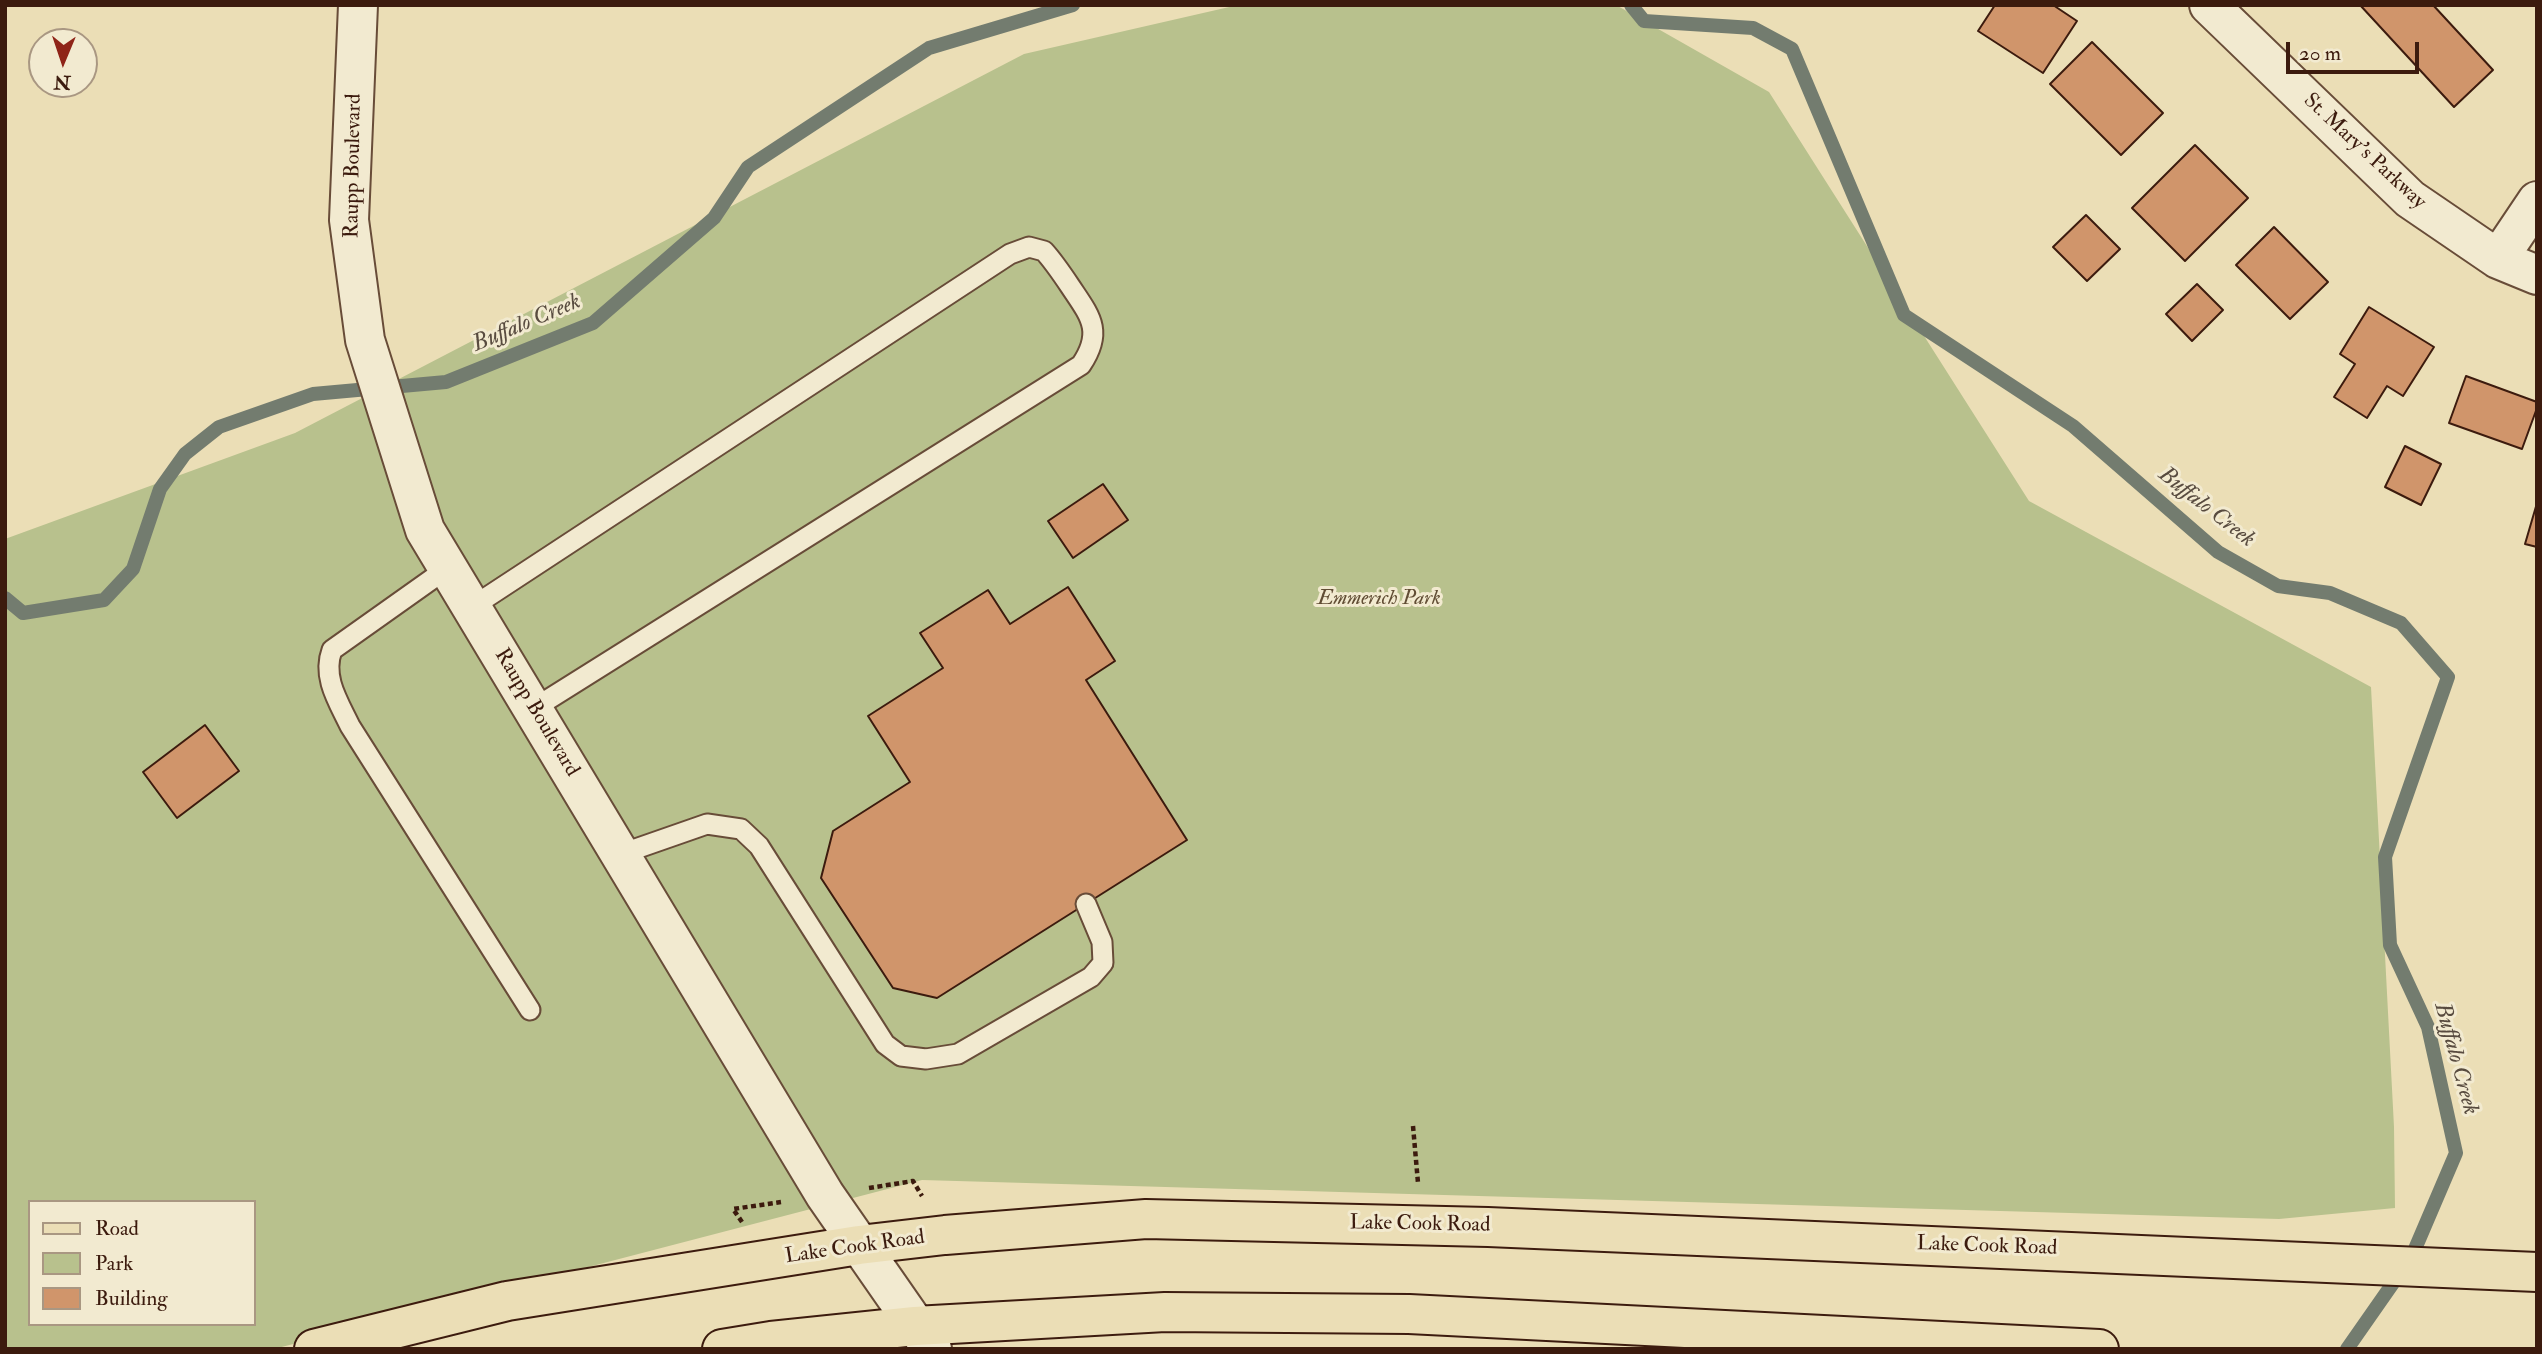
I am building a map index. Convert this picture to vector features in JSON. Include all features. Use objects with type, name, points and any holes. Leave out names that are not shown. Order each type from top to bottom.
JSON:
[{"type":"main road","name":"Lake Cook Road","points":[[314,1349],[507,1301],[859,1245],[944,1235],[1146,1219],[1488,1227],[2162,1254],[2530,1272]]},
{"type":"main road","points":[[722,1349],[771,1341],[923,1337],[1165,1312],[1409,1314],[2099,1349]]},
{"type":"street","name":"Raupp Boulevard","points":[[358,5],[349,220],[365,340],[425,530],[825,1195],[923,1337]]},
{"type":"street","name":"St. Mary's Parkway","points":[[2209,5],[2410,200],[2498,259],[2537,275]]},
{"type":"street","points":[[2498,259],[2537,201]]},
{"type":"lane","points":[[472,607],[1010,254],[1029,247],[1044,251],[1092,319],[1094,337],[1090,352],[1082,365],[533,709]]},
{"type":"lane","points":[[449,567],[332,650],[327,664],[331,687],[350,726],[530,1010]]},
{"type":"lane","points":[[621,854],[707,824],[741,829],[759,846],[884,1044],[901,1056],[926,1059],[958,1054],[1091,977],[1103,963],[1102,942],[1086,904]]},
{"type":"path","points":[[1413,1126],[1418,1183]]},
{"type":"green space","name":"Emmerich Park","points":[[1238,5],[1616,5],[1769,92],[2029,501],[2371,687],[2394,1127],[2395,1208],[2279,1219],[922,1180],[274,1349],[5,1349],[5,539],[295,433],[1024,54]]},
{"type":"building","points":[[1995,5],[2053,5],[2077,21],[2043,73],[1978,31]]},
{"type":"building","points":[[2360,5],[2433,5],[2493,70],[2454,107]]},
{"type":"building","points":[[2092,42],[2163,113],[2121,155],[2050,84]]},
{"type":"building","points":[[2195,145],[2248,198],[2185,261],[2132,208]]},
{"type":"building","points":[[2086,215],[2120,249],[2087,281],[2053,247]]},
{"type":"building","points":[[2274,227],[2328,282],[2290,319],[2236,265]]},
{"type":"building","points":[[2197,284],[2223,310],[2192,341],[2166,314]]},
{"type":"building","points":[[2369,307],[2434,347],[2403,396],[2387,386],[2367,418],[2334,397],[2355,364],[2340,354]]},
{"type":"building","points":[[2466,376],[2537,402],[2522,449],[2449,423]]},
{"type":"building","points":[[2405,446],[2441,464],[2421,505],[2385,487]]},
{"type":"building","points":[[1103,484],[1128,520],[1073,558],[1048,521]]},
{"type":"building","points":[[2537,503],[2537,547],[2525,544]]},
{"type":"building","points":[[1068,587],[1115,661],[1086,680],[1187,840],[937,998],[893,988],[821,878],[833,831],[910,782],[868,716],[943,668],[920,633],[988,590],[1010,624]]},
{"type":"building","points":[[205,725],[239,771],[177,818],[143,772]]},
{"type":"waterway","name":"Buffalo Creek","points":[[5,598],[23,613],[104,600],[133,569],[160,489],[185,454],[219,427],[313,394],[446,382],[593,323],[714,218],[748,167],[929,48],[1073,5]]},
{"type":"waterway","name":"Buffalo Creek","points":[[1631,5],[1644,21],[1753,28],[1792,49],[1904,315],[2073,426],[2218,552],[2278,586],[2330,593],[2401,623],[2448,677],[2385,857],[2390,945],[2428,1027],[2456,1153],[2412,1256],[2347,1349]]}]
